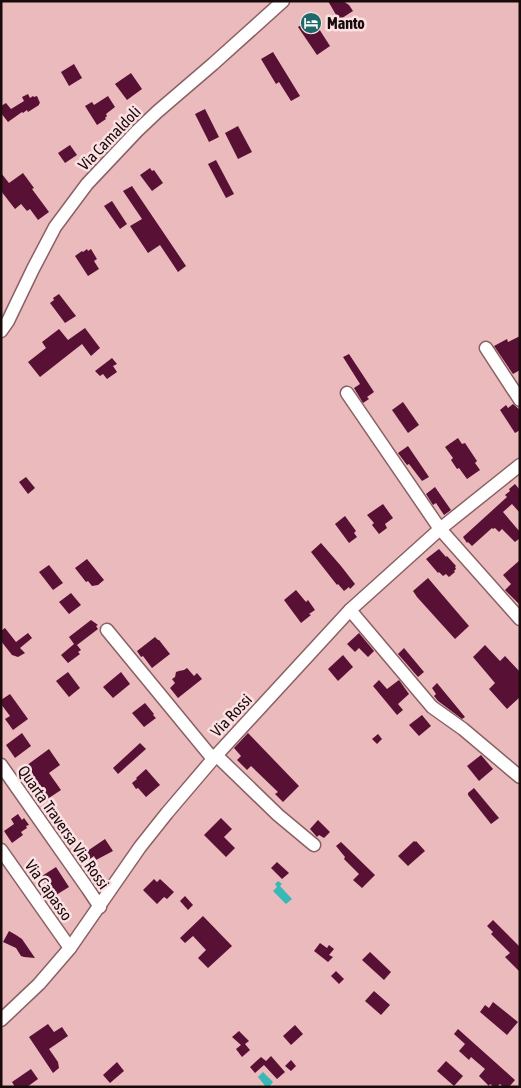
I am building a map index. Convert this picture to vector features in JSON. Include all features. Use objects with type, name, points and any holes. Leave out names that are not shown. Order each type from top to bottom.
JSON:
[{"type":"street","name":"Via Camaldoli","points":[[1,331],[8,321],[55,227],[88,184],[137,131],[283,1]]},
{"type":"street","points":[[486,348],[520,400]]},
{"type":"street","points":[[347,393],[440,529],[520,618]]},
{"type":"street","name":"Via Rossi","points":[[1,1020],[39,984],[70,948],[140,847],[167,813],[215,757],[350,610],[440,529],[520,464]]},
{"type":"street","points":[[350,610],[432,707],[463,729],[520,777]]},
{"type":"street","points":[[107,630],[215,757],[314,845]]},
{"type":"street","name":"Quarta Traversa Via Rossi","points":[[1,765],[100,907]]},
{"type":"street","name":"Via Capasso","points":[[1,850],[70,948]]},
{"type":"water","points":[[278,881],[292,899],[286,904],[273,891],[277,887],[275,884]]},
{"type":"water","points":[[263,1072],[273,1082],[269,1087],[266,1087],[258,1077]]},
{"type":"building","points":[[328,1],[343,1],[353,11],[339,20]]},
{"type":"building","points":[[312,18],[330,46],[317,55],[298,27]]},
{"type":"building","points":[[273,52],[300,96],[291,101],[279,82],[276,84],[261,59]]},
{"type":"building","points":[[74,64],[82,78],[69,86],[61,72]]},
{"type":"building","points":[[131,73],[142,89],[127,100],[115,84]]},
{"type":"building","points":[[28,94],[30,98],[37,96],[39,105],[28,112],[27,110],[22,112],[8,122],[1,113],[1,106],[6,103],[11,109],[24,101],[22,97]]},
{"type":"building","points":[[108,96],[115,107],[106,114],[106,119],[97,125],[85,106],[92,102],[94,105]]},
{"type":"building","points":[[205,109],[219,137],[209,142],[195,114]]},
{"type":"building","points":[[238,126],[252,152],[238,159],[225,133]]},
{"type":"building","points":[[70,145],[77,155],[65,163],[58,153]]},
{"type":"building","points":[[216,160],[234,194],[226,198],[208,164]]},
{"type":"building","points":[[150,168],[152,171],[154,170],[163,183],[152,191],[140,175]]},
{"type":"building","points":[[1,173],[9,183],[23,173],[49,212],[38,220],[30,209],[27,211],[21,204],[15,209],[1,191]]},
{"type":"building","points":[[132,186],[186,266],[178,272],[160,245],[148,253],[130,226],[142,219],[123,191]]},
{"type":"building","points":[[112,201],[127,224],[120,229],[104,206]]},
{"type":"building","points":[[87,249],[88,251],[91,249],[97,259],[94,261],[99,269],[88,276],[75,256]]},
{"type":"building","points":[[59,294],[76,316],[65,323],[50,303]]},
{"type":"building","points":[[85,328],[100,348],[91,356],[82,344],[40,377],[28,362],[46,348],[42,342],[59,329],[68,340]]},
{"type":"building","points":[[520,336],[520,370],[513,374],[494,346],[507,339],[508,342]]},
{"type":"building","points":[[349,354],[374,392],[363,403],[354,388],[360,384],[343,357]]},
{"type":"building","points":[[112,358],[117,364],[113,366],[117,372],[107,379],[103,374],[100,376],[95,371]]},
{"type":"building","points":[[403,402],[419,425],[408,433],[392,410]]},
{"type":"building","points":[[513,404],[520,410],[520,430],[515,433],[500,410],[506,405],[508,408]]},
{"type":"building","points":[[458,438],[462,444],[465,443],[477,461],[475,463],[480,470],[467,479],[459,468],[457,469],[451,460],[453,458],[445,447]]},
{"type":"building","points":[[408,446],[429,477],[422,481],[398,453]]},
{"type":"building","points":[[26,477],[35,488],[28,494],[19,482]]},
{"type":"building","points":[[515,484],[520,490],[520,513],[512,504],[503,512],[520,532],[520,538],[515,542],[502,529],[499,532],[492,528],[472,546],[467,543],[463,537],[507,497],[505,495]]},
{"type":"building","points":[[435,487],[451,510],[444,515],[436,503],[433,505],[426,494]]},
{"type":"building","points":[[383,504],[393,518],[385,524],[387,528],[379,534],[372,525],[374,523],[367,515]]},
{"type":"building","points":[[345,516],[356,531],[354,533],[357,537],[349,543],[335,524]]},
{"type":"building","points":[[321,543],[355,584],[350,589],[349,587],[344,591],[337,585],[311,552]]},
{"type":"building","points":[[439,549],[456,566],[455,572],[449,577],[446,574],[443,576],[438,573],[426,559]]},
{"type":"building","points":[[87,559],[104,580],[98,585],[92,586],[88,581],[86,582],[75,568]]},
{"type":"building","points":[[520,560],[520,605],[505,590],[511,584],[503,575]]},
{"type":"building","points":[[49,565],[63,583],[53,590],[39,572]]},
{"type":"building","points":[[428,578],[469,626],[455,639],[413,591]]},
{"type":"building","points":[[296,590],[306,602],[308,600],[315,610],[301,623],[284,600]]},
{"type":"building","points":[[71,593],[81,605],[69,614],[59,602]]},
{"type":"building","points":[[91,620],[98,625],[96,626],[98,629],[77,645],[81,650],[78,652],[80,654],[68,663],[61,655],[74,644],[69,637]]},
{"type":"building","points":[[5,628],[16,642],[28,633],[32,638],[20,648],[25,653],[18,657],[12,655],[1,641],[1,631]]},
{"type":"building","points":[[359,633],[374,651],[368,657],[359,648],[355,652],[347,644]]},
{"type":"building","points":[[155,637],[170,654],[152,668],[137,651]]},
{"type":"building","points":[[485,645],[500,661],[505,656],[520,672],[520,697],[507,709],[489,689],[495,683],[473,657]]},
{"type":"building","points":[[404,648],[424,672],[418,677],[398,654]]},
{"type":"building","points":[[343,655],[353,667],[338,681],[328,669]]},
{"type":"building","points":[[187,668],[194,676],[197,673],[202,679],[178,698],[170,688],[175,683],[172,679],[175,677],[176,672]]},
{"type":"building","points":[[68,672],[80,688],[69,697],[56,681]]},
{"type":"building","points":[[121,672],[130,684],[113,698],[103,687]]},
{"type":"building","points":[[379,680],[387,689],[399,680],[409,694],[398,704],[403,710],[397,715],[373,686]]},
{"type":"building","points":[[437,683],[465,717],[462,719],[438,701],[434,696],[436,694],[432,688]]},
{"type":"building","points":[[10,694],[28,719],[13,730],[5,719],[10,716],[1,704],[1,700]]},
{"type":"building","points":[[145,703],[156,718],[144,727],[132,713]]},
{"type":"building","points":[[422,715],[431,726],[419,736],[409,725]]},
{"type":"building","points":[[22,733],[31,746],[15,758],[6,745]]},
{"type":"building","points":[[248,733],[299,786],[283,802],[275,794],[278,792],[251,766],[247,770],[237,760],[241,756],[234,748]]},
{"type":"building","points":[[378,734],[382,739],[377,744],[372,739]]},
{"type":"building","points":[[140,743],[146,749],[118,774],[113,768]]},
{"type":"building","points":[[49,749],[60,765],[49,773],[61,790],[40,804],[19,771]]},
{"type":"building","points":[[481,755],[493,769],[479,781],[467,766]]},
{"type":"building","points":[[146,769],[160,785],[146,797],[132,783]]},
{"type":"building","points":[[474,788],[499,818],[491,824],[468,795]]},
{"type":"building","points":[[18,814],[29,825],[21,832],[23,835],[12,843],[4,831],[14,824],[11,819]]},
{"type":"building","points":[[221,818],[232,829],[224,837],[235,848],[226,857],[204,835]]},
{"type":"building","points":[[318,820],[330,832],[324,838],[319,835],[317,837],[310,829]]},
{"type":"building","points":[[105,839],[113,851],[96,860],[94,856],[87,861],[83,854]]},
{"type":"building","points":[[414,841],[425,851],[408,866],[398,856]]},
{"type":"building","points":[[341,842],[375,875],[362,888],[353,880],[359,874],[344,859],[345,857],[336,846]]},
{"type":"building","points":[[277,862],[289,873],[282,879],[271,868]]},
{"type":"building","points":[[56,867],[69,887],[56,895],[55,893],[53,894],[42,876]]},
{"type":"building","points":[[154,879],[157,882],[160,879],[174,892],[167,899],[164,897],[157,904],[143,890]]},
{"type":"building","points":[[185,896],[193,905],[188,910],[180,901]]},
{"type":"building","points":[[203,916],[232,946],[208,968],[198,958],[206,950],[193,936],[185,943],[180,938]]},
{"type":"building","points":[[493,920],[520,947],[520,972],[505,957],[510,953],[491,934],[493,932],[487,926]]},
{"type":"building","points":[[9,931],[22,939],[35,958],[21,956],[16,948],[3,942]]},
{"type":"building","points":[[320,943],[327,948],[329,945],[334,949],[329,955],[333,957],[328,962],[314,951]]},
{"type":"building","points":[[370,952],[391,972],[384,980],[362,960]]},
{"type":"building","points":[[336,971],[344,979],[339,984],[331,976]]},
{"type":"building","points":[[374,991],[390,1005],[381,1015],[365,1001]]},
{"type":"building","points":[[493,1002],[518,1022],[507,1035],[480,1012],[485,1005],[489,1008]]},
{"type":"building","points":[[48,1024],[54,1032],[62,1027],[68,1036],[49,1049],[58,1062],[59,1068],[53,1073],[29,1037]]},
{"type":"building","points":[[295,1025],[303,1034],[291,1045],[283,1036]]},
{"type":"building","points":[[458,1029],[515,1080],[509,1087],[503,1087],[500,1084],[497,1087],[490,1084],[489,1086],[479,1076],[485,1069],[471,1057],[469,1060],[459,1051],[465,1044],[454,1034]]},
{"type":"building","points":[[239,1031],[249,1041],[245,1044],[250,1050],[242,1057],[236,1049],[241,1045],[232,1037]]},
{"type":"building","points":[[271,1056],[285,1072],[277,1079],[264,1065],[255,1073],[250,1067],[261,1057],[266,1061]]},
{"type":"building","points":[[291,1060],[296,1066],[291,1071],[285,1066]]},
{"type":"building","points":[[446,1061],[463,1076],[454,1086],[437,1071]]},
{"type":"building","points":[[117,1062],[124,1071],[110,1083],[103,1075]]},
{"type":"building","points":[[31,1069],[38,1079],[27,1087],[15,1087],[12,1082]]},
{"type":"place","name":"Manto","points":[[311,23]]}]
